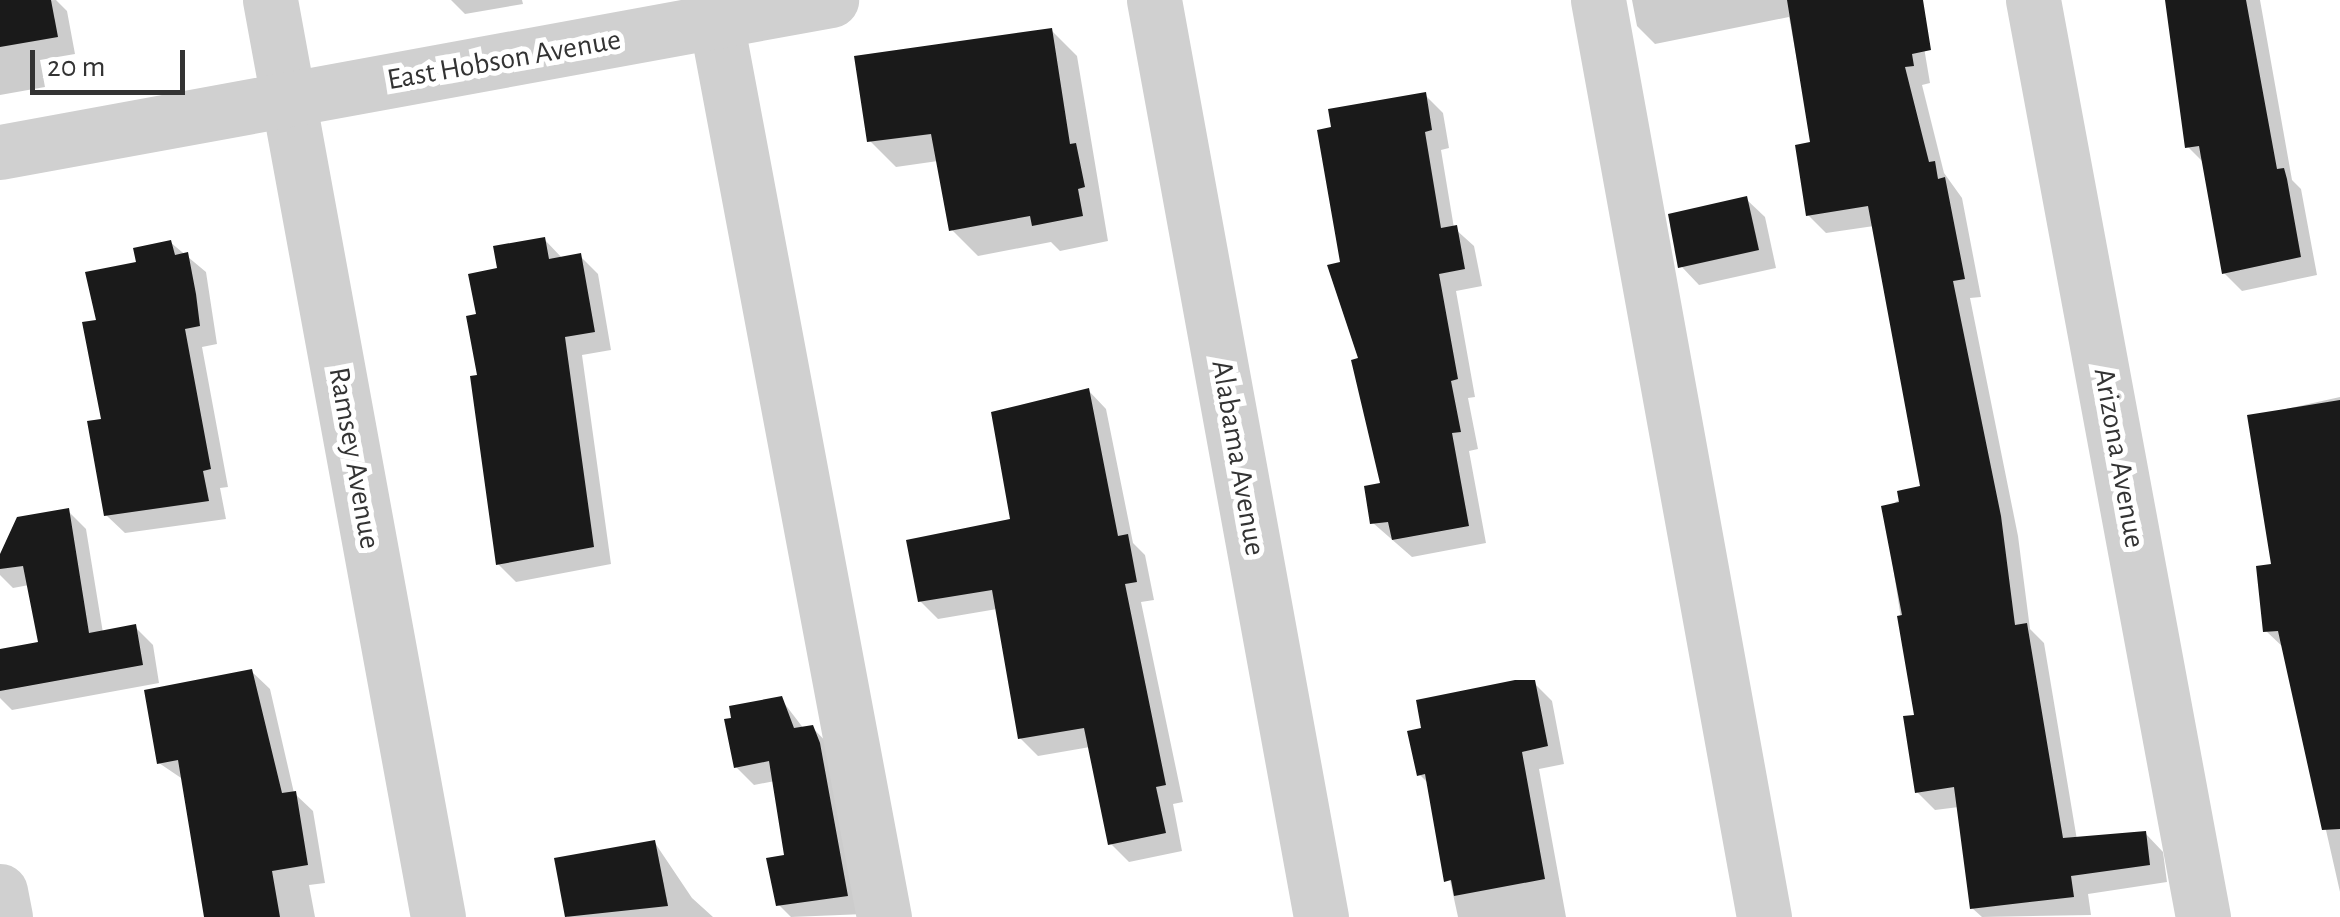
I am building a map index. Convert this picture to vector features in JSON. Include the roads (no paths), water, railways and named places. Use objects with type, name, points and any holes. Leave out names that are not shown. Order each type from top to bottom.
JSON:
[{"type":"street","name":"Ramsey Avenue","points":[[270,0],[438,917]]},
{"type":"street","name":"East Hobson Avenue","points":[[0,152],[714,11],[831,0]]},
{"type":"street","name":"Alabama Avenue","points":[[1154,0],[1321,917]]},
{"type":"street","points":[[1598,0],[1764,917]]},
{"type":"street","name":"Arizona Avenue","points":[[2033,0],[2203,917]]},
{"type":"street","points":[[714,11],[884,917]]},
{"type":"street","points":[[0,892],[5,917]]}]
